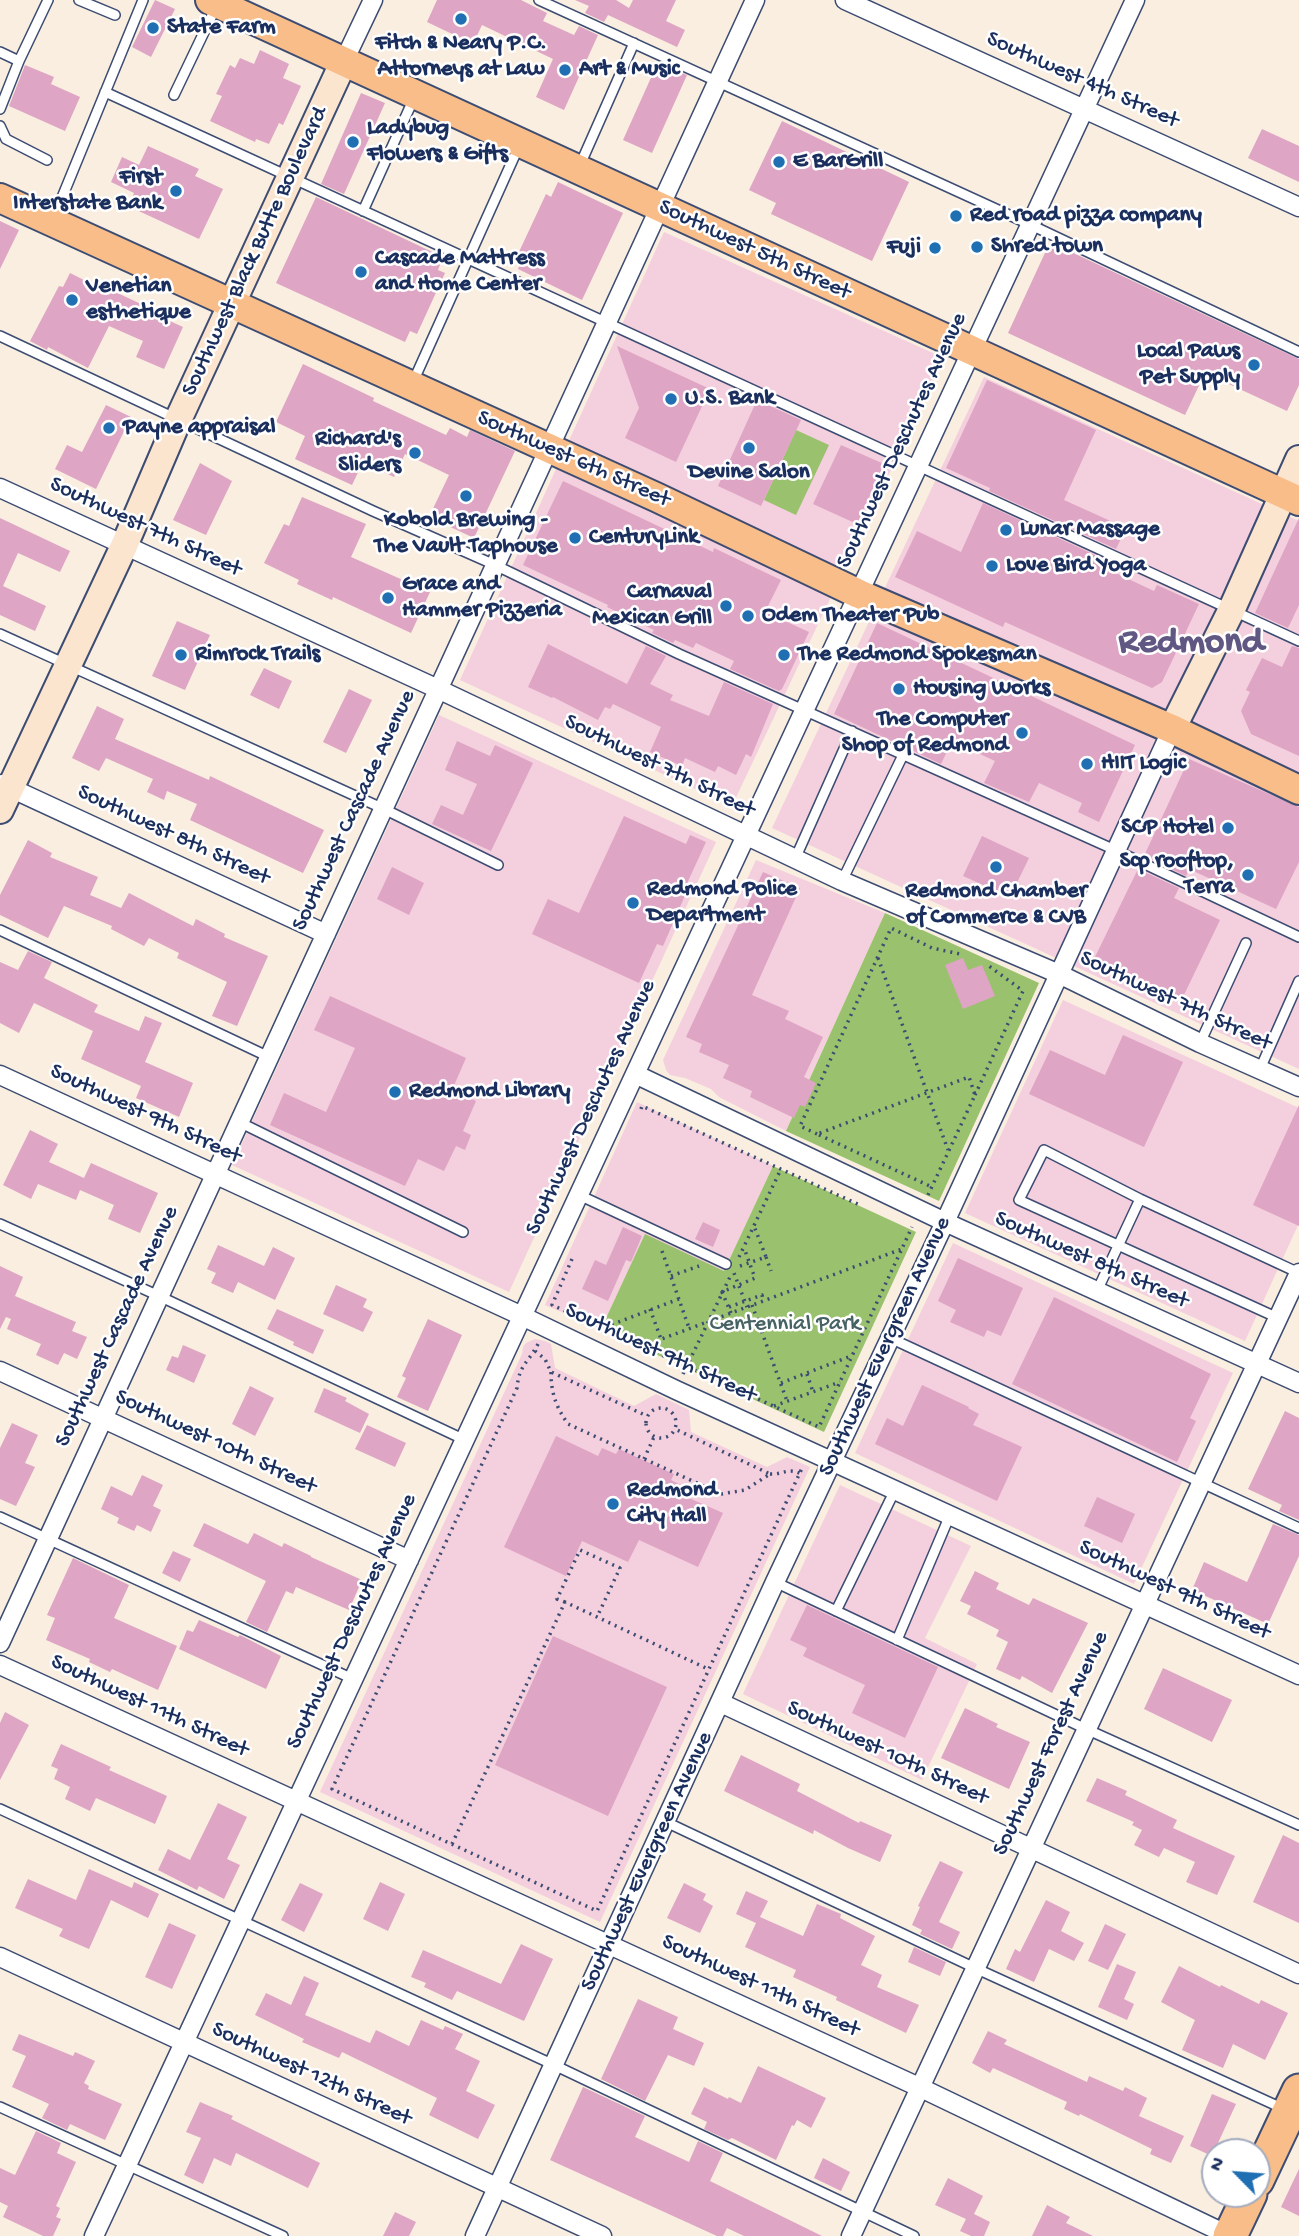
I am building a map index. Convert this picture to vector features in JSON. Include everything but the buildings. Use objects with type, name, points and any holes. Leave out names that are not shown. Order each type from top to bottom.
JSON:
[{"type":"highway","points":[[1271,2153],[1296,2106]]},
{"type":"highway","points":[[1230,2236],[1243,2208]]},
{"type":"main road","name":"Southwest 5th Street","points":[[214,2],[1291,497]]},
{"type":"main road","name":"Southwest 6th Street","points":[[0,198],[658,498],[859,594],[1172,729],[1299,790]]},
{"type":"street","name":"Southwest Black Butte Boulevard","points":[[3,794],[124,546],[178,420],[373,0]]},
{"type":"street","name":"Southwest Cascade Avenue","points":[[0,1643],[755,0]]},
{"type":"street","name":"Southwest Deschutes Avenue","points":[[94,2236],[1135,0]]},
{"type":"street","name":"Southwest 4th Street","points":[[850,1],[1299,207]]},
{"type":"street","name":"Southwest Evergreen Avenue","points":[[475,2236],[1115,850],[1172,729],[1291,497],[1299,459]]},
{"type":"street","name":"Southwest 7th Street","points":[[0,488],[438,689],[842,881],[1059,974],[1200,1043],[1299,1087]]},
{"type":"street","name":"Southwest 8th Street","points":[[3,794],[326,934]]},
{"type":"street","name":"Southwest 8th Street","points":[[635,1073],[945,1222],[1299,1383]]},
{"type":"street","name":"Southwest 9th Street","points":[[0,1075],[676,1390],[1299,1675]]},
{"type":"street","name":"Southwest Forest Avenue","points":[[851,2236],[1299,1273]]},
{"type":"street","name":"Southwest 10th Street","points":[[0,1371],[409,1560]]},
{"type":"street","name":"Southwest 11th Street","points":[[0,1665],[921,2088],[1230,2236]]},
{"type":"street","name":"Southwest 10th Street","points":[[721,1703],[1299,1974]]},
{"type":"street","name":"Southwest 12th Street","points":[[0,1957],[603,2236]]},
{"type":"lane","points":[[0,109],[48,0]]},
{"type":"lane","points":[[79,0],[115,15]]},
{"type":"lane","points":[[52,222],[143,0]]},
{"type":"lane","points":[[538,0],[1031,225],[1299,352]]},
{"type":"lane","points":[[174,95],[214,2]]},
{"type":"lane","points":[[578,169],[634,43]]},
{"type":"lane","points":[[0,52],[19,61]]},
{"type":"lane","points":[[105,92],[1299,641]]},
{"type":"lane","points":[[363,211],[415,94]]},
{"type":"lane","points":[[0,126],[6,139],[47,160]]},
{"type":"lane","points":[[411,387],[520,143]]},
{"type":"lane","points":[[0,337],[495,565],[679,654],[1115,850],[1299,937]]},
{"type":"lane","points":[[0,634],[384,809],[498,866]]},
{"type":"lane","points":[[795,859],[852,732]]},
{"type":"lane","points":[[842,881],[902,755]]},
{"type":"lane","points":[[0,930],[269,1057]]},
{"type":"lane","points":[[1200,1043],[1246,943]]},
{"type":"lane","points":[[1260,1069],[1299,981]]},
{"type":"lane","points":[[239,1122],[463,1232]]},
{"type":"lane","points":[[1278,1318],[1019,1200],[1044,1150],[1140,1199],[1299,1273]]},
{"type":"lane","points":[[579,1195],[729,1267]]},
{"type":"lane","points":[[1097,1291],[1140,1199]]},
{"type":"lane","points":[[0,1224],[465,1440]]},
{"type":"lane","points":[[890,1338],[1299,1528]]},
{"type":"lane","points":[[836,1611],[895,1490]]},
{"type":"lane","points":[[897,1640],[950,1516]]},
{"type":"lane","points":[[0,1517],[354,1679]]},
{"type":"lane","points":[[775,1582],[1086,1729],[1299,1825]]},
{"type":"lane","points":[[0,1809],[554,2065],[914,2236]]},
{"type":"lane","points":[[666,1822],[975,1968],[1296,2106]]},
{"type":"lane","points":[[0,2107],[283,2236]]},
{"type":"path","points":[[932,1187],[800,1126],[891,928],[932,948],[967,956]]},
{"type":"path","points":[[878,958],[949,1151]]},
{"type":"path","points":[[927,1197],[1023,991],[989,966]]},
{"type":"path","points":[[817,1133],[969,1077],[975,1095]]},
{"type":"path","points":[[636,1118],[642,1106],[864,1207]]},
{"type":"path","points":[[574,1254],[552,1305],[774,1406],[818,1430],[915,1222]]},
{"type":"path","points":[[754,1226],[771,1271]]},
{"type":"path","points":[[910,1231],[919,1235]]},
{"type":"path","points":[[656,1233],[689,1328]]},
{"type":"path","points":[[731,1313],[722,1293],[755,1278],[744,1248]]},
{"type":"path","points":[[643,1346],[902,1249]]},
{"type":"path","points":[[749,1262],[766,1257]]},
{"type":"path","points":[[671,1276],[716,1260]]},
{"type":"path","points":[[729,1267],[750,1306],[788,1401]]},
{"type":"path","points":[[729,1307],[762,1295],[764,1300]]},
{"type":"path","points":[[603,1328],[679,1299]]},
{"type":"path","points":[[650,1310],[661,1339]]},
{"type":"path","points":[[538,1344],[518,1372],[517,1388],[331,1789],[597,1912],[802,1474],[794,1470],[786,1470],[777,1475],[770,1474],[675,1429]]},
{"type":"path","points":[[527,1348],[545,1359],[551,1372],[552,1395],[568,1424],[721,1494],[745,1490],[770,1474]]},
{"type":"path","points":[[781,1383],[853,1355]]},
{"type":"path","points":[[551,1372],[647,1416]]},
{"type":"path","points":[[807,1373],[813,1392]]},
{"type":"path","points":[[774,1406],[840,1382]]},
{"type":"path","points":[[653,1409],[667,1409],[676,1420],[675,1429],[664,1438],[654,1437],[646,1426],[647,1416],[653,1409]]},
{"type":"path","points":[[644,1459],[654,1437]]},
{"type":"path","points":[[597,1617],[620,1568],[580,1550],[557,1599],[709,1669]]},
{"type":"path","points":[[452,1844],[565,1602]]},
{"type":"shaded area","points":[[664,232],[944,358],[732,806],[460,680]]},
{"type":"shaded area","points":[[984,377],[1299,521],[1299,1069],[772,828]]},
{"type":"shaded area","points":[[439,715],[716,842],[509,1292],[232,1165]]},
{"type":"shaded area","points":[[756,860],[885,913],[786,1131],[719,1097],[711,1089],[670,1075],[663,1060]]},
{"type":"shaded area","points":[[1063,1000],[1299,1108],[1299,1223],[1245,1341],[965,1213]]},
{"type":"shaded area","points":[[637,1102],[773,1166],[724,1271],[645,1235],[601,1329],[545,1305]]},
{"type":"shaded area","points":[[953,1243],[1233,1373],[1134,1584],[855,1453]]},
{"type":"shaded area","points":[[535,1339],[551,1344],[555,1368],[634,1406],[656,1394],[689,1410],[691,1432],[767,1467],[787,1457],[810,1467],[600,1922],[320,1792],[523,1347]]},
{"type":"shaded area","points":[[840,1485],[971,1546],[925,1638],[977,1664],[922,1780],[743,1694]]},
{"type":"green space","points":[[796,430],[829,445],[796,515],[764,500]]},
{"type":"green space","points":[[885,913],[1039,983],[939,1201],[786,1131]]},
{"type":"green space","name":"Centennial Park","points":[[773,1166],[916,1232],[824,1432],[601,1329],[645,1234],[724,1271]]},
{"type":"place","name":"Fitch & Neary P.C. Attorneys at Law","points":[[461,19]]},
{"type":"place","name":"State Farm","points":[[153,28]]},
{"type":"place","name":"Art & Music","points":[[565,70]]},
{"type":"place","name":"Ladybug Flowers & Gifts","points":[[353,142]]},
{"type":"place","name":"E BarGrill","points":[[779,162]]},
{"type":"place","name":"First Interstate Bank","points":[[176,191]]},
{"type":"place","name":"Red road pizza company","points":[[956,216]]},
{"type":"place","name":"Shred town","points":[[977,247]]},
{"type":"place","name":"Fuji","points":[[935,248]]},
{"type":"place","name":"Cascade Mattress and Home Center","points":[[361,272]]},
{"type":"place","name":"Venetian esthetique","points":[[72,300]]},
{"type":"place","name":"Local Paws Pet Supply","points":[[1254,365]]},
{"type":"place","name":"U.S. Bank","points":[[671,399]]},
{"type":"place","name":"Payne appraisal","points":[[109,428]]},
{"type":"place","name":"Devine Salon","points":[[749,448]]},
{"type":"place","name":"Richard's Sliders","points":[[415,453]]},
{"type":"place","name":"Kobold Brewing - The Vault Taphouse","points":[[466,496]]},
{"type":"place","name":"Lunar Massage","points":[[1006,530]]},
{"type":"place","name":"CenturyLink","points":[[575,538]]},
{"type":"place","name":"Love Bird Yoga","points":[[992,566]]},
{"type":"place","name":"Grace and Hammer Pizzeria","points":[[388,598]]},
{"type":"place","name":"Carnaval Mexican Grill","points":[[726,606]]},
{"type":"place","name":"Odem Theater Pub","points":[[748,616]]},
{"type":"place","name":"Rimrock Trails","points":[[181,655]]},
{"type":"place","name":"The Redmond Spokesman","points":[[784,655]]},
{"type":"place","name":"Housing Works","points":[[899,689]]},
{"type":"place","name":"The Computer Shop of Redmond","points":[[1022,733]]},
{"type":"place","name":"HIIT Logic","points":[[1087,764]]},
{"type":"place","name":"SCP Hotel","points":[[1228,828]]},
{"type":"place","name":"Redmond Chamber of Commerce & CVB","points":[[996,867]]},
{"type":"place","name":"Scp rooftop, Terra","points":[[1248,875]]},
{"type":"place","name":"Redmond Police Department","points":[[633,903]]},
{"type":"place","name":"Redmond Library","points":[[395,1092]]},
{"type":"place","name":"Redmond City Hall","points":[[613,1504]]},
{"type":"district","name":"Redmond","points":[[1191,644]]}]
